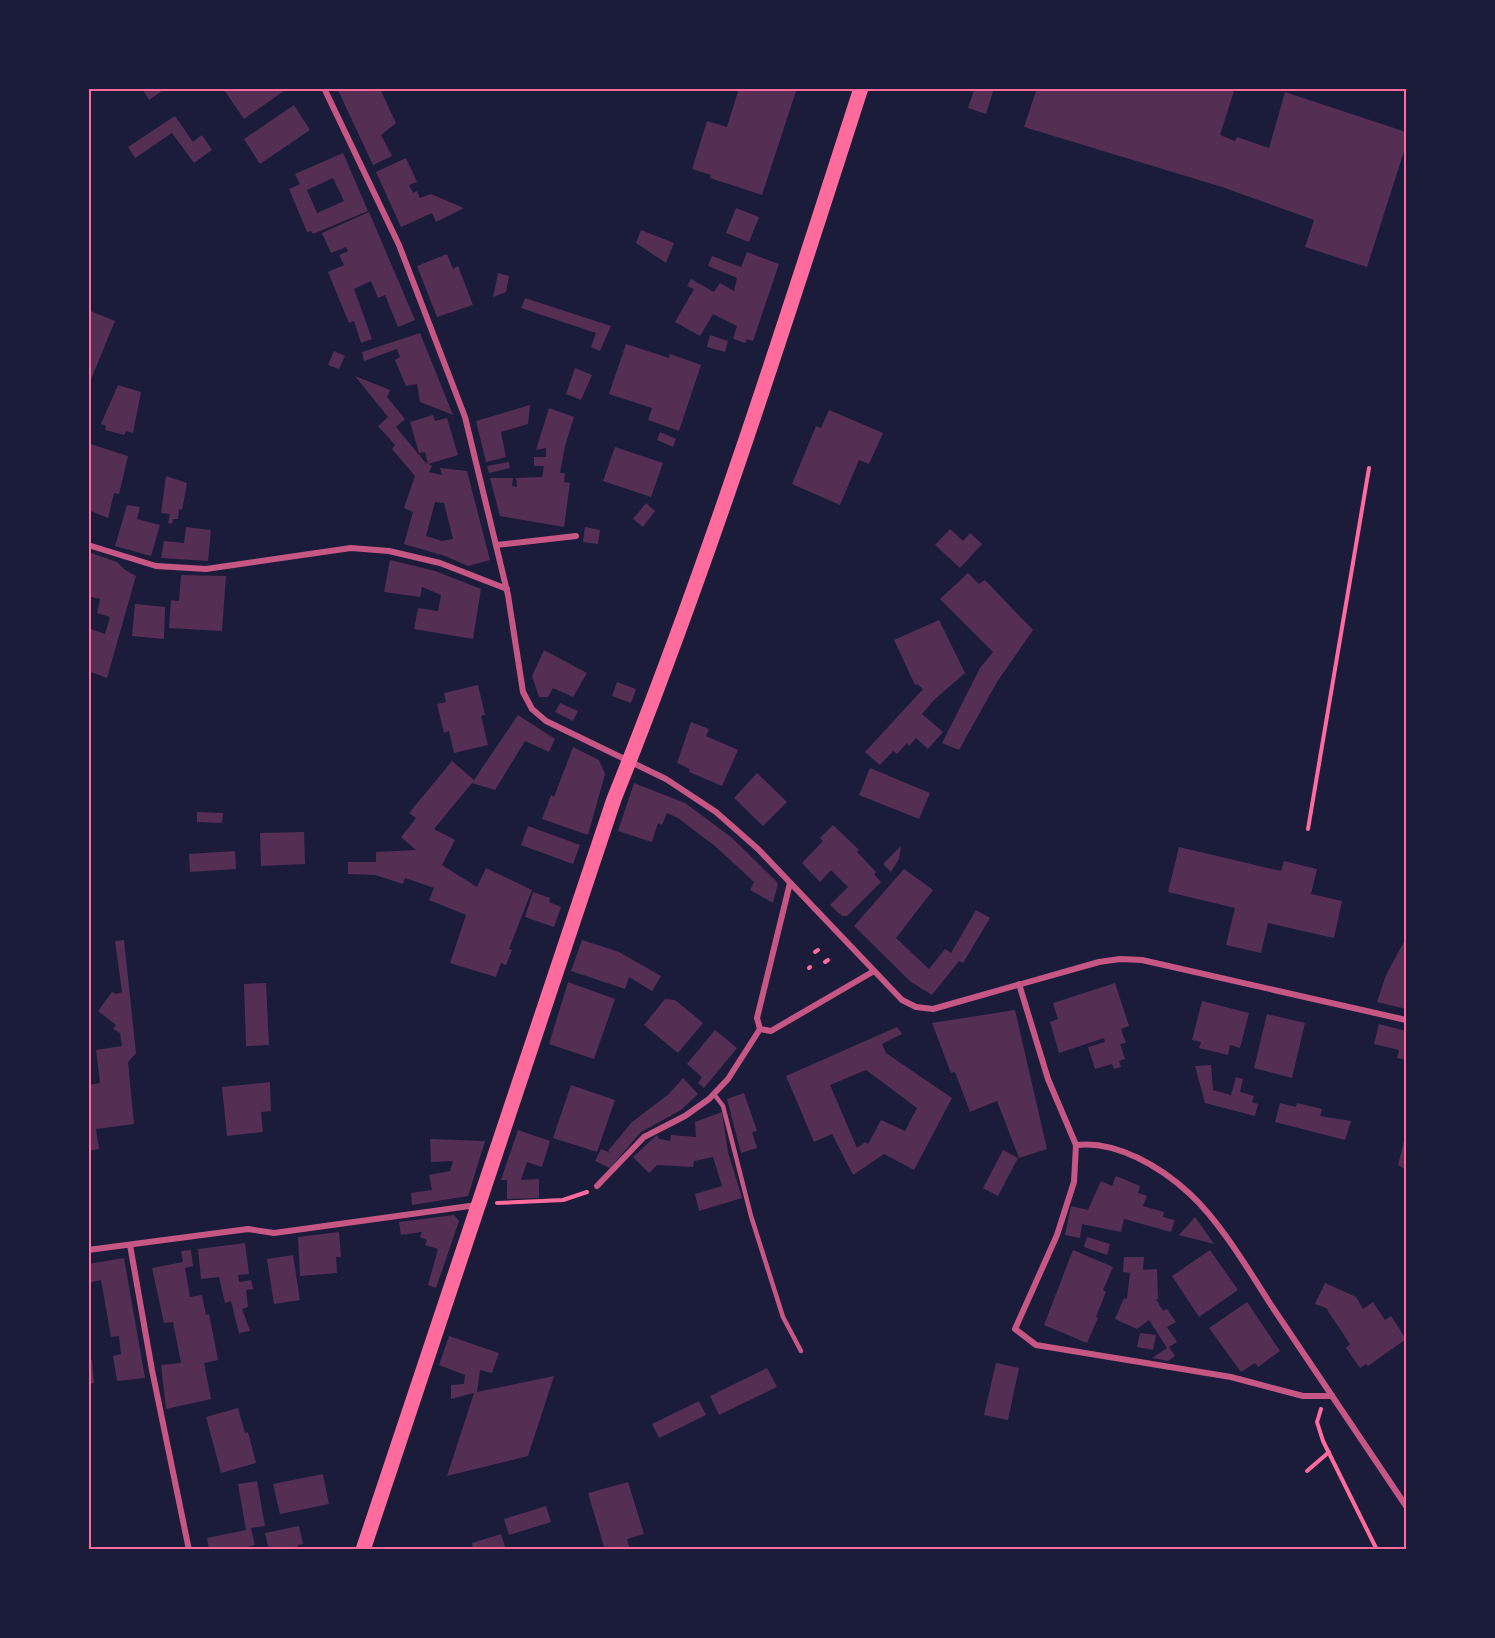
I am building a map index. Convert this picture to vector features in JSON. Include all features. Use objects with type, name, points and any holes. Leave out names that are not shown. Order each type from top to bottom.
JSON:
[{"type":"main road","points":[[363,1550],[486,1204],[614,799],[697,589],[861,88]]},
{"type":"street","points":[[324,88],[375,193],[423,304],[465,417],[507,590],[523,692],[532,708],[546,722],[666,779],[716,812],[790,883],[902,1000],[916,1007],[933,1009],[1100,962],[1120,959],[1142,960],[1407,1020]]},
{"type":"street","points":[[496,545],[576,536]]},
{"type":"street","points":[[88,545],[156,566],[217,568],[351,548],[388,551],[440,564],[507,590]]},
{"type":"street","points":[[597,1186],[621,1164],[644,1137],[684,1116],[714,1094],[728,1079],[760,1029],[757,1018],[790,883]]},
{"type":"street","points":[[760,1029],[771,1031],[874,971]]},
{"type":"street","points":[[1019,984],[1048,1078],[1076,1145],[1074,1182],[1057,1235],[1015,1329],[1036,1346],[1231,1377],[1303,1396],[1332,1396]]},
{"type":"street","points":[[1076,1145],[1090,1143],[1129,1155],[1173,1179],[1192,1196],[1254,1278],[1407,1506]]},
{"type":"street","points":[[88,1250],[248,1229],[274,1233],[486,1204]]},
{"type":"street","points":[[130,1245],[152,1370],[189,1550]]},
{"type":"lane","points":[[714,1094],[723,1106],[751,1216],[783,1317],[801,1351]]},
{"type":"path","points":[[1308,829],[1369,468]]},
{"type":"path","points":[[486,1204],[569,1199],[597,1186]]},
{"type":"path","points":[[1332,1396],[1318,1412],[1317,1422],[1329,1452],[1377,1550]]},
{"type":"path","points":[[1307,1471],[1329,1452]]},
{"type":"building","points":[[142,88],[166,88],[149,100]]},
{"type":"building","points":[[227,88],[288,88],[244,119],[224,90]]},
{"type":"building","points":[[337,88],[386,88],[381,91],[396,123],[381,135],[392,156],[373,165]]},
{"type":"building","points":[[739,88],[797,88],[762,195],[710,178],[711,175],[692,169],[707,121],[727,127]]},
{"type":"building","points":[[970,88],[994,88],[986,114],[968,108],[974,90]]},
{"type":"building","points":[[1037,88],[1235,88],[1220,135],[1235,141],[1237,137],[1269,148],[1285,92],[1406,132],[1406,145],[1367,267],[1305,247],[1314,220],[1222,187],[1024,127]]},
{"type":"building","points":[[294,105],[310,130],[260,164],[244,139]]},
{"type":"building","points":[[175,116],[193,142],[202,135],[212,150],[194,163],[172,133],[135,158],[128,147]]},
{"type":"building","points":[[343,153],[368,211],[313,234],[311,231],[307,232],[289,189],[300,184],[295,174]],"holes":[[[333,178],[344,201],[317,213],[307,190]]]},
{"type":"building","points":[[406,158],[417,182],[409,185],[413,193],[417,191],[420,198],[431,194],[464,208],[436,222],[432,213],[401,227],[376,172]]},
{"type":"building","points":[[736,208],[759,217],[749,242],[726,233]]},
{"type":"building","points":[[369,212],[415,320],[398,327],[385,295],[378,298],[371,281],[354,289],[372,339],[361,343],[354,321],[349,323],[328,272],[344,265],[339,255],[348,251],[346,247],[331,253],[322,233]]},
{"type":"building","points":[[641,230],[674,243],[666,263],[636,243]]},
{"type":"building","points":[[747,252],[779,264],[753,341],[747,339],[745,343],[733,339],[737,326],[713,314],[700,336],[675,322],[694,289],[687,286],[691,279],[714,292],[720,283],[734,291],[737,278],[708,266],[712,256],[741,267]]},
{"type":"building","points":[[447,254],[453,269],[458,266],[473,305],[437,317],[417,266]]},
{"type":"building","points":[[498,273],[509,276],[506,292],[493,297]]},
{"type":"building","points":[[525,298],[611,326],[600,351],[591,347],[596,333],[521,308]]},
{"type":"building","points":[[88,310],[115,321],[89,384],[88,384]]},
{"type":"building","points":[[420,333],[453,415],[420,402],[417,384],[406,386],[395,360],[400,357],[397,349],[364,361],[362,352]]},
{"type":"building","points":[[710,335],[728,341],[725,352],[707,347]]},
{"type":"building","points":[[626,344],[669,358],[670,354],[701,365],[679,431],[648,420],[652,408],[609,394]]},
{"type":"building","points":[[334,351],[345,356],[339,369],[328,365]]},
{"type":"building","points":[[575,368],[592,375],[581,400],[566,394]]},
{"type":"building","points":[[355,376],[390,390],[387,397],[405,419],[396,427],[425,462],[432,466],[429,472],[442,475],[440,468],[467,471],[490,560],[468,566],[445,556],[404,544],[413,512],[404,508],[415,476],[392,449],[395,445],[378,426],[388,417]],"holes":[[[435,502],[444,503],[453,539],[442,541],[426,536]]]},
{"type":"building","points":[[118,385],[141,392],[133,433],[126,431],[124,435],[105,430],[106,426],[101,424]]},
{"type":"building","points":[[530,405],[528,424],[501,432],[506,457],[486,462],[476,421]]},
{"type":"building","points":[[549,408],[574,417],[560,473],[565,473],[564,482],[570,483],[564,527],[500,516],[490,478],[513,478],[512,486],[517,487],[516,478],[542,477],[544,466],[534,466],[534,457],[546,457],[546,448],[536,450]]},
{"type":"building","points":[[829,410],[883,433],[869,464],[859,460],[840,505],[792,484],[816,426],[821,428]]},
{"type":"building","points":[[433,415],[435,421],[447,418],[458,455],[428,464],[425,452],[419,453],[410,422]]},
{"type":"building","points":[[660,432],[676,439],[673,447],[657,440]]},
{"type":"building","points":[[90,444],[128,456],[119,494],[114,493],[108,518],[88,510]]},
{"type":"building","points":[[615,447],[663,463],[651,497],[603,481]]},
{"type":"building","points":[[509,462],[510,468],[489,473],[487,466]]},
{"type":"building","points":[[166,476],[187,483],[182,510],[179,509],[178,519],[173,519],[172,524],[168,523],[170,514],[161,513]]},
{"type":"building","points":[[646,503],[655,511],[643,527],[633,519]]},
{"type":"building","points":[[127,505],[140,507],[137,519],[160,525],[151,556],[115,546]]},
{"type":"building","points":[[186,527],[211,530],[208,561],[161,558],[164,541],[184,543]]},
{"type":"building","points":[[585,527],[600,530],[598,544],[583,542]]},
{"type":"building","points":[[950,529],[963,541],[970,533],[982,544],[960,568],[935,545]]},
{"type":"building","points":[[88,552],[117,562],[136,576],[107,678],[88,671],[88,628],[105,634],[110,617],[97,613],[100,599],[88,596]]},
{"type":"building","points":[[390,560],[435,571],[481,589],[473,639],[414,629],[418,608],[438,611],[441,595],[422,587],[420,597],[384,592]]},
{"type":"building","points":[[968,573],[979,584],[985,580],[1033,630],[997,682],[959,750],[942,743],[980,668],[993,652],[940,599]]},
{"type":"building","points":[[181,575],[226,576],[222,631],[169,628],[171,600],[179,601]]},
{"type":"building","points":[[135,604],[165,607],[164,639],[132,636]]},
{"type":"building","points":[[939,620],[965,673],[935,699],[922,714],[943,732],[928,749],[916,738],[909,746],[907,743],[897,754],[893,751],[880,765],[865,752],[923,689],[915,685],[894,640]]},
{"type":"building","points":[[544,650],[587,673],[573,697],[553,688],[548,697],[539,697],[532,676]]},
{"type":"building","points":[[617,682],[636,689],[631,703],[612,696]]},
{"type":"building","points":[[478,685],[485,715],[481,716],[488,745],[454,753],[449,731],[444,733],[437,704],[446,702],[444,693]]},
{"type":"building","points":[[560,703],[578,711],[573,721],[555,712]]},
{"type":"building","points":[[518,715],[555,739],[549,752],[525,741],[495,790],[472,783],[434,829],[455,840],[442,865],[477,887],[486,868],[532,890],[509,949],[512,950],[506,965],[501,963],[496,977],[450,963],[466,915],[429,900],[434,888],[405,878],[403,884],[375,875],[348,874],[348,862],[376,862],[376,852],[416,850],[401,837],[416,818],[409,813],[452,761],[474,780]]},
{"type":"building","points":[[691,722],[709,729],[706,736],[738,750],[722,786],[689,772],[690,769],[677,763]]},
{"type":"building","points":[[573,747],[599,760],[605,774],[588,835],[542,819],[551,795],[554,797]]},
{"type":"building","points":[[870,768],[930,793],[919,819],[859,795]]},
{"type":"building","points":[[757,773],[787,802],[763,826],[734,798]]},
{"type":"building","points":[[634,783],[685,803],[731,837],[778,883],[773,903],[750,890],[754,882],[715,846],[678,818],[667,813],[662,825],[658,823],[652,842],[618,831]]},
{"type":"building","points":[[197,812],[223,813],[222,823],[197,822]]},
{"type":"building","points":[[833,825],[859,850],[857,852],[876,872],[874,874],[881,882],[847,916],[842,916],[830,905],[848,887],[831,870],[820,882],[802,863],[823,841],[820,838]]},
{"type":"building","points":[[528,826],[580,845],[573,864],[521,845]]},
{"type":"building","points":[[304,832],[305,864],[261,866],[260,833]]},
{"type":"building","points":[[901,846],[899,859],[891,872],[883,864]]},
{"type":"building","points":[[1179,847],[1281,871],[1284,861],[1317,869],[1311,894],[1342,901],[1334,938],[1268,923],[1261,953],[1226,945],[1235,908],[1168,892]]},
{"type":"building","points":[[235,851],[236,869],[190,872],[189,854]]},
{"type":"building","points":[[904,869],[933,890],[896,938],[929,969],[945,949],[951,953],[976,910],[990,918],[963,963],[959,961],[932,995],[911,982],[854,926]]},
{"type":"building","points":[[533,892],[550,898],[549,902],[561,907],[554,927],[525,917]]},
{"type":"building","points":[[1406,938],[1406,1009],[1377,1002],[1386,975]]},
{"type":"building","points":[[124,940],[136,1053],[128,1062],[134,1124],[96,1129],[99,1149],[88,1151],[88,1085],[100,1083],[96,1050],[122,1046],[120,1033],[113,1029],[116,1025],[98,1011],[112,992],[116,994],[122,992],[115,941]]},
{"type":"building","points":[[582,940],[619,952],[661,976],[652,991],[629,977],[625,989],[571,971]]},
{"type":"building","points":[[568,982],[615,999],[594,1059],[549,1044]]},
{"type":"building","points":[[266,983],[269,1045],[246,1046],[244,984]]},
{"type":"building","points":[[1115,983],[1129,1026],[1121,1029],[1126,1043],[1120,1044],[1125,1059],[1119,1061],[1121,1067],[1114,1069],[1112,1064],[1095,1069],[1088,1047],[1105,1042],[1104,1038],[1059,1053],[1050,1022],[1058,1019],[1053,1003]]},
{"type":"building","points":[[665,999],[675,1000],[703,1023],[678,1053],[644,1025]]},
{"type":"building","points":[[1202,1001],[1249,1013],[1240,1048],[1230,1045],[1228,1055],[1199,1048],[1201,1042],[1192,1040]]},
{"type":"building","points":[[1015,1010],[1047,1149],[1019,1158],[997,1101],[970,1112],[955,1072],[951,1073],[932,1023]]},
{"type":"building","points":[[1267,1014],[1305,1023],[1292,1078],[1254,1068]]},
{"type":"building","points":[[1379,1024],[1406,1031],[1406,1060],[1397,1058],[1399,1050],[1374,1044]]},
{"type":"building","points":[[897,1027],[902,1034],[882,1044],[886,1053],[952,1098],[914,1170],[884,1154],[853,1175],[832,1134],[814,1142],[786,1076]],"holes":[[[866,1070],[917,1108],[905,1131],[881,1120],[868,1144],[865,1142],[857,1148],[830,1085]]]},
{"type":"building","points":[[715,1030],[737,1048],[704,1088],[698,1083],[702,1077],[687,1064]]},
{"type":"building","points":[[1211,1065],[1213,1090],[1231,1095],[1236,1077],[1243,1079],[1240,1092],[1254,1096],[1252,1102],[1258,1104],[1255,1116],[1205,1103],[1195,1066]]},
{"type":"building","points":[[683,1078],[698,1094],[681,1110],[641,1132],[610,1168],[595,1161],[601,1149],[611,1153],[608,1151],[632,1122],[669,1094]]},
{"type":"building","points":[[270,1082],[271,1111],[261,1112],[263,1132],[227,1136],[222,1087]]},
{"type":"building","points":[[571,1085],[615,1100],[597,1152],[553,1138]]},
{"type":"building","points":[[744,1093],[757,1131],[752,1132],[757,1148],[741,1153],[727,1099]]},
{"type":"building","points":[[1280,1103],[1296,1107],[1297,1103],[1322,1109],[1320,1116],[1351,1121],[1345,1140],[1275,1122]]},
{"type":"building","points":[[722,1112],[728,1152],[742,1198],[699,1211],[695,1194],[722,1186],[713,1157],[694,1161],[693,1167],[657,1165],[649,1173],[633,1157],[657,1135],[659,1139],[670,1141],[671,1135],[696,1137],[695,1122]]},
{"type":"building","points":[[518,1130],[550,1141],[542,1167],[527,1162],[521,1180],[539,1179],[539,1198],[507,1199],[507,1180],[501,1180]]},
{"type":"building","points":[[1406,1133],[1406,1170],[1398,1165]]},
{"type":"building","points":[[430,1139],[485,1141],[468,1196],[412,1205],[411,1193],[432,1190],[429,1175],[450,1171],[453,1161],[431,1162]]},
{"type":"building","points":[[1003,1150],[1018,1158],[998,1196],[983,1188]]},
{"type":"building","points":[[1116,1176],[1140,1186],[1138,1193],[1147,1196],[1143,1206],[1164,1212],[1163,1217],[1175,1220],[1171,1232],[1124,1219],[1121,1232],[1082,1224],[1080,1238],[1065,1235],[1071,1206],[1088,1210],[1101,1181],[1112,1186]]},
{"type":"building","points":[[454,1215],[459,1221],[436,1288],[428,1285],[438,1249],[425,1245],[427,1240],[420,1237],[422,1232],[401,1235],[399,1222]]},
{"type":"building","points":[[1195,1217],[1214,1244],[1179,1235]]},
{"type":"building","points":[[339,1232],[341,1257],[336,1257],[337,1273],[300,1276],[298,1237]]},
{"type":"building","points":[[1087,1237],[1110,1244],[1107,1255],[1084,1247]]},
{"type":"building","points":[[245,1243],[249,1274],[238,1275],[239,1282],[251,1280],[253,1289],[246,1290],[248,1307],[242,1309],[250,1331],[239,1333],[231,1301],[225,1303],[219,1277],[201,1279],[198,1249]]},
{"type":"building","points":[[191,1250],[193,1266],[185,1268],[190,1297],[202,1295],[206,1315],[209,1314],[218,1360],[204,1363],[211,1399],[166,1409],[161,1365],[181,1363],[173,1322],[164,1323],[152,1268],[183,1262],[181,1251]]},
{"type":"building","points":[[1073,1250],[1113,1267],[1103,1290],[1106,1292],[1096,1317],[1098,1318],[1087,1343],[1044,1325]]},
{"type":"building","points":[[1210,1250],[1238,1290],[1199,1317],[1172,1276]]},
{"type":"building","points":[[293,1255],[300,1300],[274,1304],[267,1259]]},
{"type":"building","points":[[1124,1257],[1144,1257],[1143,1270],[1157,1269],[1158,1299],[1156,1299],[1163,1311],[1167,1309],[1176,1322],[1167,1327],[1177,1342],[1169,1347],[1175,1356],[1168,1361],[1152,1358],[1167,1348],[1149,1320],[1137,1329],[1115,1319],[1124,1298],[1127,1299],[1130,1273],[1123,1272]]},
{"type":"building","points":[[124,1258],[145,1378],[117,1381],[113,1356],[121,1354],[119,1336],[111,1337],[101,1280],[88,1283],[88,1264]]},
{"type":"building","points":[[1325,1283],[1356,1297],[1363,1309],[1373,1302],[1385,1320],[1391,1316],[1406,1339],[1368,1366],[1366,1364],[1360,1368],[1346,1348],[1350,1344],[1326,1308],[1315,1304]]},
{"type":"building","points":[[1247,1302],[1280,1351],[1258,1367],[1255,1363],[1241,1372],[1209,1328]]},
{"type":"building","points":[[1140,1333],[1156,1335],[1153,1350],[1137,1347]]},
{"type":"building","points":[[449,1336],[499,1353],[492,1373],[480,1370],[477,1392],[554,1376],[528,1456],[447,1476],[474,1393],[451,1399],[451,1385],[464,1384],[465,1375],[439,1365]]},
{"type":"building","points":[[88,1360],[92,1360],[94,1383],[88,1384]]},
{"type":"building","points":[[996,1363],[1019,1368],[1008,1420],[984,1415]]},
{"type":"building","points":[[767,1368],[777,1387],[719,1415],[710,1396]]},
{"type":"building","points":[[699,1401],[706,1415],[659,1438],[652,1424]]},
{"type":"building","points":[[238,1408],[245,1433],[248,1432],[256,1463],[221,1473],[206,1417]]},
{"type":"building","points":[[323,1474],[329,1504],[280,1514],[273,1484]]},
{"type":"building","points":[[257,1481],[265,1526],[251,1528],[255,1545],[237,1550],[209,1550],[207,1538],[246,1530],[238,1484]]},
{"type":"building","points":[[628,1482],[644,1534],[627,1539],[630,1550],[605,1550],[588,1493]]},
{"type":"building","points":[[546,1506],[551,1522],[509,1535],[504,1519]]},
{"type":"building","points":[[299,1526],[303,1544],[298,1545],[298,1550],[269,1550],[265,1533]]},
{"type":"building","points":[[501,1534],[506,1550],[473,1550],[472,1543]]}]
